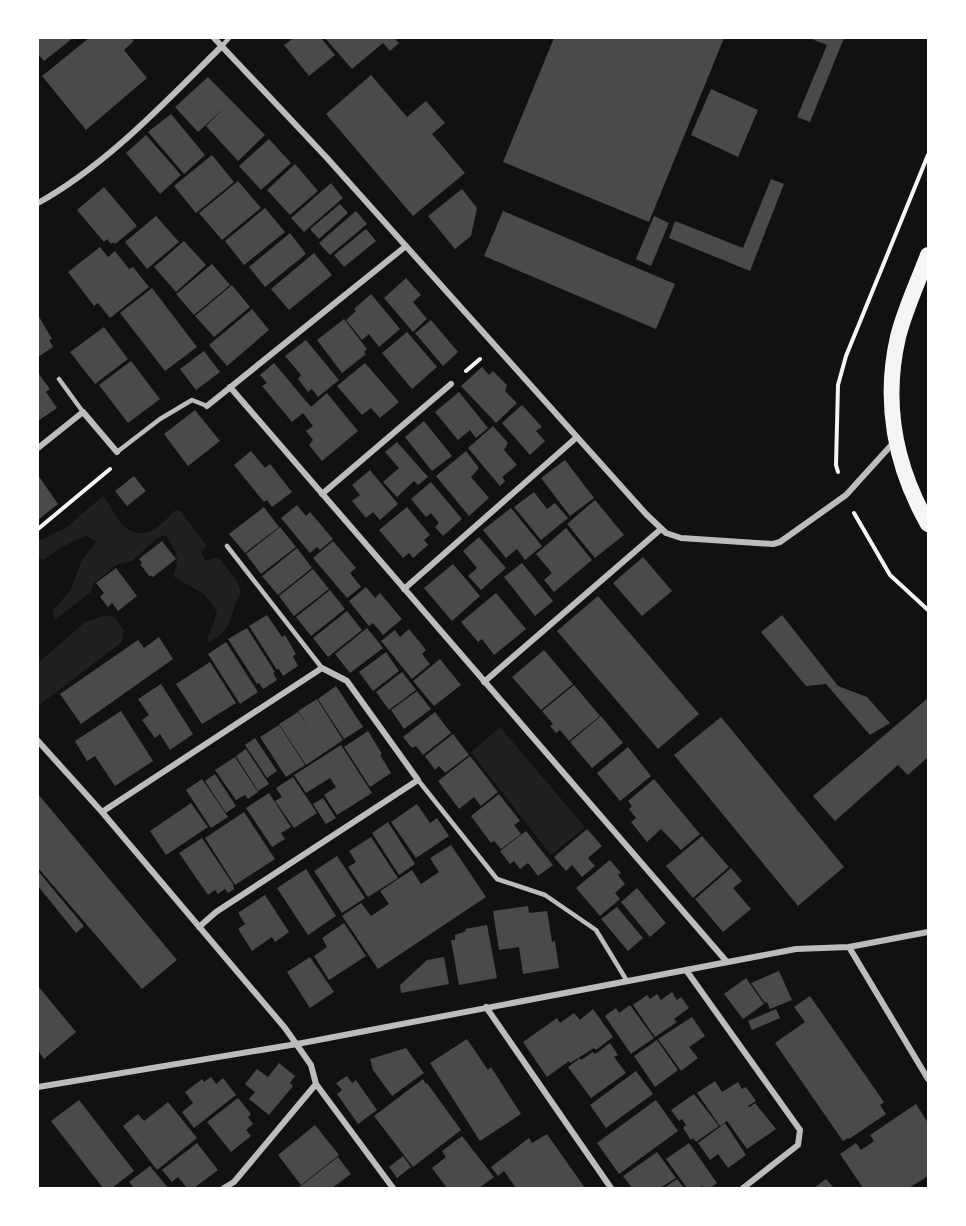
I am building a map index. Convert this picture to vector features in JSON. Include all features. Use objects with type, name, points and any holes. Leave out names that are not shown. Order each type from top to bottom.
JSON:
[{"type":"highway","points":[[928,255],[905,315],[894,356],[892,398],[896,440],[909,486],[928,524]]},
{"type":"street","points":[[214,38],[666,533],[681,538],[773,544],[780,542],[846,495],[896,440]]},
{"type":"street","points":[[38,203],[68,186],[133,132],[222,46]]},
{"type":"street","points":[[207,406],[406,246]]},
{"type":"street","points":[[322,494],[451,384]]},
{"type":"street","points":[[230,387],[727,962]]},
{"type":"street","points":[[38,448],[83,412],[117,452]]},
{"type":"street","points":[[404,589],[577,437]]},
{"type":"street","points":[[484,682],[661,529]]},
{"type":"street","points":[[102,812],[322,668],[346,681],[418,780],[216,912],[199,927]]},
{"type":"street","points":[[38,741],[102,812],[297,1044],[311,1065],[316,1084],[393,1188]]},
{"type":"street","points":[[38,1087],[297,1044],[486,1006],[796,949],[849,947],[928,932]]},
{"type":"street","points":[[849,947],[928,1078]]},
{"type":"street","points":[[686,970],[800,1130],[798,1145],[743,1188]]},
{"type":"street","points":[[486,1006],[611,1188]]},
{"type":"street","points":[[224,1188],[234,1182],[316,1084]]},
{"type":"lane","points":[[222,46],[229,38]]},
{"type":"lane","points":[[59,379],[83,412]]},
{"type":"lane","points":[[117,452],[160,419],[192,400],[207,406]]},
{"type":"lane","points":[[227,546],[322,668]]},
{"type":"lane","points":[[418,780],[497,879],[545,895],[597,930],[627,981]]},
{"type":"path","points":[[451,384],[495,346]]},
{"type":"path","points":[[38,529],[110,469],[117,452]]},
{"type":"shaded area","points":[[103,496],[122,525],[139,533],[152,530],[174,511],[180,510],[207,546],[201,552],[205,561],[218,557],[237,581],[241,593],[223,632],[207,643],[217,612],[205,595],[173,576],[177,559],[166,535],[156,539],[132,561],[118,564],[93,584],[91,592],[54,620],[53,610],[70,591],[82,560],[96,542],[86,535],[43,560],[38,556],[38,541],[67,527]]},
{"type":"shaded area","points":[[106,615],[115,618],[124,631],[122,642],[38,706],[38,663],[85,622]]},
{"type":"shaded area","points":[[500,727],[585,827],[551,855],[471,752]]},
{"type":"building","points":[[38,38],[73,38],[44,61],[38,54]]},
{"type":"building","points":[[89,38],[130,38],[134,41],[124,50],[147,78],[86,130],[42,76]]},
{"type":"building","points":[[294,38],[321,38],[335,55],[309,76],[284,45]]},
{"type":"building","points":[[325,38],[394,38],[399,43],[390,51],[383,43],[352,69]]},
{"type":"building","points":[[554,38],[724,38],[649,222],[503,162]]},
{"type":"building","points":[[809,38],[844,38],[810,122],[797,117],[827,45]]},
{"type":"building","points":[[371,75],[407,117],[426,101],[445,123],[432,134],[465,173],[413,216],[326,114]]},
{"type":"building","points":[[208,77],[265,135],[238,161],[206,126],[225,107],[198,132],[175,107]]},
{"type":"building","points":[[711,89],[758,110],[738,157],[691,135]]},
{"type":"building","points":[[171,114],[205,155],[184,174],[148,132]]},
{"type":"building","points":[[146,135],[181,175],[160,194],[126,153]]},
{"type":"building","points":[[269,139],[291,163],[261,190],[239,166]]},
{"type":"building","points":[[212,155],[234,182],[196,213],[174,186]]},
{"type":"building","points":[[295,164],[318,191],[290,215],[267,190]]},
{"type":"building","points":[[771,179],[784,184],[750,271],[669,238],[675,221],[743,248]]},
{"type":"building","points":[[238,181],[261,208],[222,240],[199,213]]},
{"type":"building","points":[[331,183],[343,198],[304,232],[291,218]]},
{"type":"building","points":[[104,187],[137,226],[115,244],[114,242],[111,244],[107,239],[104,242],[77,210]]},
{"type":"building","points":[[462,189],[477,208],[471,236],[455,249],[428,216]]},
{"type":"building","points":[[340,204],[348,213],[319,239],[310,229]]},
{"type":"building","points":[[265,208],[285,232],[244,265],[225,241]]},
{"type":"building","points":[[356,211],[367,224],[330,255],[319,243]]},
{"type":"building","points":[[503,211],[675,284],[656,329],[484,256]]},
{"type":"building","points":[[156,216],[179,242],[147,269],[125,242]]},
{"type":"building","points":[[654,216],[669,223],[651,266],[636,259]]},
{"type":"building","points":[[366,229],[376,241],[344,267],[334,255]]},
{"type":"building","points":[[290,233],[306,254],[265,287],[249,267]]},
{"type":"building","points":[[184,241],[206,265],[176,292],[154,267]]},
{"type":"building","points":[[100,247],[108,257],[115,251],[129,269],[133,267],[149,287],[110,318],[98,303],[94,306],[68,272]]},
{"type":"building","points":[[314,253],[332,275],[289,310],[271,289]]},
{"type":"building","points":[[212,264],[230,285],[194,315],[176,294]]},
{"type":"building","points":[[406,278],[421,295],[413,302],[427,319],[413,332],[384,298]]},
{"type":"building","points":[[232,285],[250,307],[214,337],[195,316]]},
{"type":"building","points":[[152,288],[197,347],[165,371],[120,313]]},
{"type":"building","points":[[371,294],[400,329],[379,347],[369,334],[362,340],[346,320],[356,311],[354,309]]},
{"type":"building","points":[[252,309],[269,330],[227,366],[209,345]]},
{"type":"building","points":[[38,315],[52,339],[49,340],[53,347],[38,357]]},
{"type":"building","points":[[344,319],[367,349],[364,352],[366,354],[342,373],[317,340]]},
{"type":"building","points":[[431,320],[458,352],[443,366],[415,333]]},
{"type":"building","points":[[104,327],[128,359],[95,384],[70,352]]},
{"type":"building","points":[[407,332],[437,367],[412,389],[382,353]]},
{"type":"building","points":[[306,340],[339,380],[318,397],[312,389],[308,392],[298,379],[301,375],[285,356]]},
{"type":"building","points":[[204,351],[220,372],[196,390],[180,369]]},
{"type":"building","points":[[131,361],[160,399],[128,423],[99,385]]},
{"type":"building","points":[[274,363],[311,407],[327,393],[358,431],[322,461],[309,445],[313,440],[306,431],[313,426],[303,413],[292,422],[262,386],[267,383],[260,375]]},
{"type":"building","points":[[365,363],[399,402],[380,418],[371,408],[362,415],[337,386]]},
{"type":"building","points":[[482,367],[489,375],[493,371],[507,385],[505,391],[517,403],[496,423],[461,386]]},
{"type":"building","points":[[38,373],[50,389],[46,392],[57,408],[38,421]]},
{"type":"building","points":[[459,392],[488,428],[476,438],[470,430],[458,440],[435,412]]},
{"type":"building","points":[[522,405],[542,427],[536,431],[545,441],[530,455],[502,423]]},
{"type":"building","points":[[195,410],[220,441],[188,466],[164,434]]},
{"type":"building","points":[[424,421],[452,456],[432,471],[405,437]]},
{"type":"building","points":[[493,426],[508,443],[504,450],[517,465],[502,477],[505,481],[500,486],[468,448]]},
{"type":"building","points":[[397,442],[428,477],[418,485],[414,481],[397,497],[383,482],[399,468],[385,452]]},
{"type":"building","points":[[251,451],[265,468],[270,464],[292,492],[272,507],[267,500],[264,502],[234,465]]},
{"type":"building","points":[[466,451],[479,468],[471,477],[489,498],[469,516],[436,476]]},
{"type":"building","points":[[565,460],[594,498],[570,516],[541,478]]},
{"type":"building","points":[[370,470],[398,504],[380,520],[373,512],[366,518],[352,501],[360,495],[352,485]]},
{"type":"building","points":[[38,475],[58,504],[38,520]]},
{"type":"building","points":[[134,476],[146,491],[127,506],[115,491]]},
{"type":"building","points":[[431,482],[462,519],[443,536],[435,527],[439,523],[431,513],[426,517],[411,499]]},
{"type":"building","points":[[534,492],[547,509],[555,503],[568,518],[541,540],[514,507]]},
{"type":"building","points":[[595,500],[624,535],[595,558],[567,524]]},
{"type":"building","points":[[297,505],[306,516],[310,512],[333,539],[320,550],[317,547],[310,553],[281,518]]},
{"type":"building","points":[[264,507],[279,527],[245,553],[229,534]]},
{"type":"building","points":[[407,507],[430,535],[424,540],[428,545],[413,558],[409,553],[403,558],[379,530]]},
{"type":"building","points":[[511,508],[542,546],[525,560],[517,549],[506,558],[483,530]]},
{"type":"building","points":[[280,527],[296,547],[261,574],[246,554]]},
{"type":"building","points":[[566,528],[592,560],[554,592],[544,580],[552,573],[536,554]]},
{"type":"building","points":[[479,537],[506,568],[481,590],[468,576],[477,568],[463,551]]},
{"type":"building","points":[[162,541],[176,559],[150,577],[139,559]]},
{"type":"building","points":[[333,541],[356,568],[350,573],[361,587],[347,598],[313,558]]},
{"type":"building","points":[[297,548],[312,568],[278,595],[262,576]]},
{"type":"building","points":[[643,557],[672,591],[642,616],[613,583]]},
{"type":"building","points":[[522,563],[553,601],[535,616],[504,577]]},
{"type":"building","points":[[453,564],[480,596],[452,621],[424,588]]},
{"type":"building","points":[[116,568],[137,596],[118,611],[112,603],[108,607],[100,597],[104,593],[96,583]]},
{"type":"building","points":[[313,569],[329,589],[294,616],[279,596]]},
{"type":"building","points":[[366,587],[375,598],[380,593],[402,619],[383,635],[373,623],[369,626],[349,601]]},
{"type":"building","points":[[330,590],[345,609],[311,636],[296,617]]},
{"type":"building","points":[[496,593],[526,629],[494,655],[482,639],[478,642],[461,622]]},
{"type":"building","points":[[598,596],[699,714],[658,749],[557,631]]},
{"type":"building","points":[[347,611],[362,630],[328,657],[313,638]]},
{"type":"building","points":[[267,615],[282,637],[285,635],[296,654],[293,656],[298,666],[283,676],[249,626]]},
{"type":"building","points":[[782,615],[838,686],[867,697],[890,723],[870,735],[826,684],[806,686],[761,632]]},
{"type":"building","points":[[247,628],[275,672],[273,673],[277,680],[263,689],[259,683],[257,684],[228,639]]},
{"type":"building","points":[[367,628],[383,648],[350,673],[335,654]]},
{"type":"building","points":[[409,629],[426,650],[422,654],[430,664],[412,679],[381,641],[395,630],[400,637]]},
{"type":"building","points":[[159,637],[173,659],[81,724],[60,694],[138,640],[144,648]]},
{"type":"building","points":[[226,642],[258,692],[240,704],[208,654]]},
{"type":"building","points":[[544,650],[573,684],[541,710],[512,677]]},
{"type":"building","points":[[386,652],[399,671],[373,691],[359,672]]},
{"type":"building","points":[[440,659],[461,685],[434,706],[413,681]]},
{"type":"building","points":[[210,662],[236,703],[202,724],[176,684]]},
{"type":"building","points":[[402,672],[416,690],[389,710],[376,692]]},
{"type":"building","points":[[161,684],[193,734],[170,750],[160,734],[155,738],[142,720],[149,715],[138,699]]},
{"type":"building","points":[[574,685],[600,716],[569,741],[560,730],[556,733],[550,726],[553,724],[542,711]]},
{"type":"building","points":[[336,686],[363,727],[344,739],[318,699]]},
{"type":"building","points":[[417,691],[431,709],[404,729],[391,710]]},
{"type":"building","points":[[928,698],[928,757],[908,775],[898,765],[835,821],[813,796]]},
{"type":"building","points":[[317,699],[343,740],[306,765],[279,724],[298,712],[308,726],[298,711]]},
{"type":"building","points":[[121,711],[153,761],[115,786],[95,756],[87,761],[75,741]]},
{"type":"building","points":[[435,712],[451,733],[423,755],[416,746],[412,748],[403,737]]},
{"type":"building","points":[[601,716],[623,743],[592,768],[570,742]]},
{"type":"building","points":[[721,717],[844,867],[798,906],[674,755]]},
{"type":"building","points":[[279,725],[305,765],[286,777],[260,737]]},
{"type":"building","points":[[368,731],[391,773],[370,787],[344,747]]},
{"type":"building","points":[[453,734],[469,755],[445,773],[439,766],[435,770],[425,756]]},
{"type":"building","points":[[255,738],[277,771],[267,778],[245,745]]},
{"type":"building","points":[[341,745],[372,793],[337,815],[324,795],[336,787],[330,778],[306,793],[294,775]]},
{"type":"building","points":[[628,747],[651,776],[620,801],[597,773]]},
{"type":"building","points":[[246,749],[269,784],[258,791],[236,756]]},
{"type":"building","points":[[470,756],[498,792],[481,806],[474,797],[459,809],[438,781]]},
{"type":"building","points":[[235,757],[258,792],[248,799],[245,795],[236,800],[215,770]]},
{"type":"building","points":[[215,774],[236,806],[226,813],[205,781]]},
{"type":"building","points":[[293,777],[317,813],[294,828],[275,801],[282,797],[276,788]]},
{"type":"building","points":[[202,779],[228,817],[211,828],[186,790]]},
{"type":"building","points":[[654,779],[700,834],[681,850],[661,829],[647,842],[631,822],[636,818],[629,809],[632,806],[628,801]]},
{"type":"building","points":[[269,793],[291,827],[281,833],[285,839],[272,847],[246,808]]},
{"type":"building","points":[[38,794],[177,960],[142,989],[38,868]]},
{"type":"building","points":[[499,794],[520,821],[514,825],[521,834],[501,849],[494,841],[491,843],[471,816]]},
{"type":"building","points":[[323,798],[336,818],[326,824],[313,804]]},
{"type":"building","points":[[191,803],[208,827],[166,855],[150,831]]},
{"type":"building","points":[[417,804],[430,823],[437,818],[449,836],[416,858],[391,822]]},
{"type":"building","points":[[244,812],[275,859],[235,885],[205,838]]},
{"type":"building","points":[[388,822],[415,864],[399,875],[372,833]]},
{"type":"building","points":[[587,829],[602,846],[588,858],[595,866],[582,877],[572,865],[566,871],[554,857]]},
{"type":"building","points":[[526,831],[553,865],[538,876],[528,863],[520,869],[514,861],[510,864],[500,851]]},
{"type":"building","points":[[702,836],[729,867],[693,898],[666,866]]},
{"type":"building","points":[[371,837],[398,878],[368,897],[348,867],[356,862],[349,851]]},
{"type":"building","points":[[202,838],[233,884],[234,889],[228,893],[225,889],[218,894],[215,890],[208,895],[179,853]]},
{"type":"building","points":[[451,845],[486,897],[378,969],[342,916],[361,903],[371,916],[389,904],[380,891],[412,870],[421,884],[439,872],[430,858]]},
{"type":"building","points":[[337,856],[365,898],[342,913],[314,871]]},
{"type":"building","points":[[610,860],[621,873],[618,875],[625,884],[615,893],[620,899],[600,916],[576,888]]},
{"type":"building","points":[[731,868],[742,881],[733,888],[751,909],[723,932],[695,899]]},
{"type":"building","points":[[306,869],[336,916],[308,935],[277,888]]},
{"type":"building","points":[[38,871],[84,926],[76,933],[38,886]]},
{"type":"building","points":[[637,888],[666,923],[650,937],[621,902]]},
{"type":"building","points":[[265,895],[289,932],[275,942],[272,937],[252,951],[238,929],[245,924],[238,913]]},
{"type":"building","points":[[528,906],[529,913],[547,911],[559,968],[523,974],[519,947],[499,950],[493,911]]},
{"type":"building","points":[[617,907],[643,938],[628,951],[601,919]]},
{"type":"building","points":[[344,923],[366,956],[329,980],[314,956],[327,947],[322,938]]},
{"type":"building","points":[[487,925],[497,978],[459,985],[451,940],[455,940],[455,935],[466,931],[465,929]]},
{"type":"building","points":[[310,957],[334,992],[310,1008],[287,972]]},
{"type":"building","points":[[444,957],[449,984],[401,993],[400,985],[427,960]]},
{"type":"building","points":[[779,971],[792,1000],[770,1009],[751,983]]},
{"type":"building","points":[[746,978],[764,1004],[743,1019],[724,994]]},
{"type":"building","points":[[38,986],[76,1032],[44,1059],[38,1050]]},
{"type":"building","points":[[672,992],[677,1000],[681,997],[689,1008],[674,1019],[677,1022],[655,1037],[633,1005],[647,995],[650,999],[657,994],[661,1000]]},
{"type":"building","points":[[810,996],[884,1102],[880,1105],[886,1114],[843,1141],[775,1043],[805,1022],[794,1007]]},
{"type":"building","points":[[630,1005],[654,1038],[631,1054],[605,1016],[616,1008],[619,1013]]},
{"type":"building","points":[[593,1009],[613,1037],[596,1050],[594,1048],[570,1063],[569,1061],[547,1077],[523,1042],[557,1018],[560,1023],[574,1013],[580,1020]]},
{"type":"building","points":[[776,1009],[780,1018],[752,1030],[748,1021]]},
{"type":"building","points":[[692,1017],[705,1036],[689,1047],[698,1058],[681,1071],[658,1039]]},
{"type":"building","points":[[467,1039],[488,1070],[491,1067],[521,1114],[480,1141],[430,1063]]},
{"type":"building","points":[[657,1040],[678,1070],[655,1087],[634,1056]]},
{"type":"building","points":[[610,1043],[618,1055],[614,1057],[626,1073],[591,1098],[568,1067],[580,1058],[581,1060],[593,1052],[595,1054]]},
{"type":"building","points":[[406,1048],[424,1073],[392,1096],[373,1070],[370,1059]]},
{"type":"building","points":[[279,1063],[295,1076],[290,1083],[293,1086],[269,1115],[249,1099],[255,1092],[245,1084],[257,1069],[268,1077]]},
{"type":"building","points":[[636,1071],[653,1094],[606,1128],[590,1105]]},
{"type":"building","points":[[347,1076],[352,1083],[356,1080],[377,1110],[358,1124],[337,1094],[342,1090],[336,1083]]},
{"type":"building","points":[[211,1077],[216,1084],[223,1078],[236,1095],[194,1128],[182,1112],[193,1103],[185,1092],[202,1079],[204,1082]]},
{"type":"building","points":[[423,1079],[461,1130],[413,1167],[374,1116]]},
{"type":"building","points":[[715,1081],[722,1092],[738,1082],[742,1089],[746,1087],[756,1101],[748,1106],[755,1103],[776,1129],[747,1149],[727,1121],[720,1126],[697,1093]]},
{"type":"building","points":[[694,1094],[719,1126],[696,1142],[693,1138],[691,1140],[683,1128],[686,1125],[682,1119],[679,1121],[671,1110]]},
{"type":"building","points":[[238,1098],[251,1114],[248,1117],[253,1124],[246,1130],[251,1136],[231,1152],[207,1122]]},
{"type":"building","points":[[79,1100],[134,1171],[112,1188],[103,1188],[51,1121]]},
{"type":"building","points":[[656,1100],[678,1131],[619,1174],[597,1143]]},
{"type":"building","points":[[168,1102],[197,1138],[157,1170],[123,1126],[138,1114],[144,1121]]},
{"type":"building","points":[[916,1104],[928,1123],[928,1176],[909,1188],[863,1188],[840,1154],[856,1143],[861,1150],[874,1141],[870,1135]]},
{"type":"building","points":[[725,1123],[746,1155],[728,1168],[718,1154],[710,1160],[698,1143]]},
{"type":"building","points":[[315,1125],[339,1155],[301,1185],[278,1155]]},
{"type":"building","points":[[547,1134],[585,1188],[516,1188],[504,1171],[498,1176],[491,1167],[529,1138],[532,1143]]},
{"type":"building","points":[[462,1136],[494,1177],[479,1188],[447,1188],[432,1168],[446,1157],[442,1151]]},
{"type":"building","points":[[197,1143],[218,1170],[194,1188],[187,1188],[178,1177],[172,1182],[162,1170]]},
{"type":"building","points":[[689,1143],[717,1183],[710,1188],[702,1186],[687,1188],[666,1159]]},
{"type":"building","points":[[657,1152],[676,1178],[660,1188],[632,1188],[623,1176]]},
{"type":"building","points":[[403,1156],[411,1167],[397,1178],[389,1167]]},
{"type":"building","points":[[338,1157],[351,1174],[332,1188],[298,1188]]},
{"type":"building","points":[[150,1166],[168,1188],[134,1188],[129,1182]]},
{"type":"building","points":[[677,1179],[684,1188],[664,1188]]},
{"type":"building","points":[[826,1179],[834,1188],[814,1188]]}]
